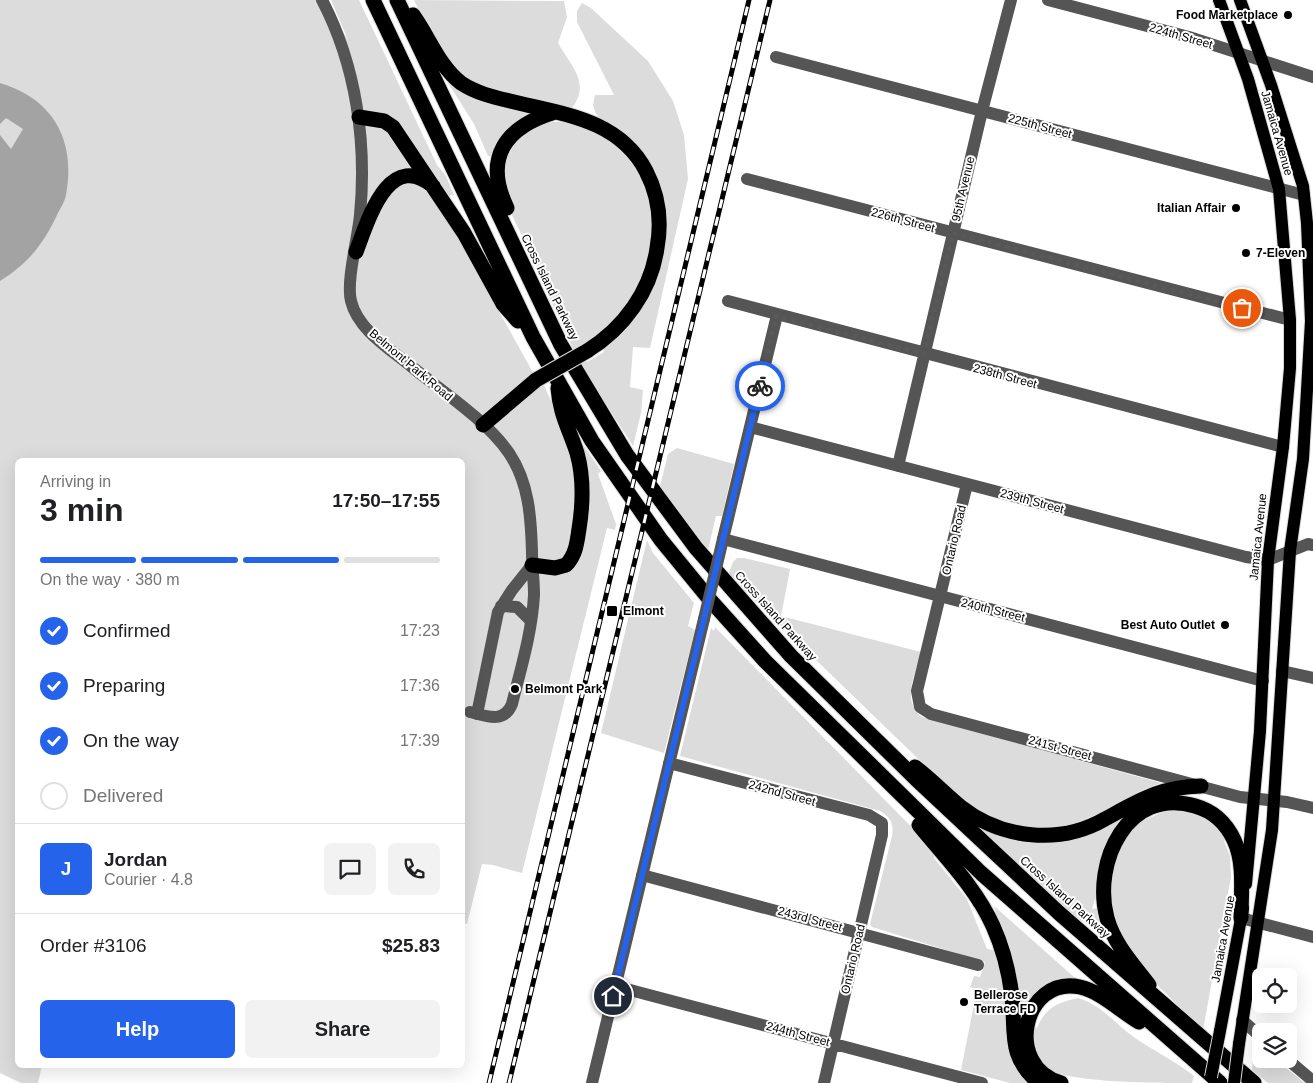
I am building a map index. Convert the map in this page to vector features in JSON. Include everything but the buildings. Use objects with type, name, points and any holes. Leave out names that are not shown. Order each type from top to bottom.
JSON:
[{"type":"highway","points":[[373,0],[532,337],[572,408],[610,468],[686,570],[765,661],[879,775],[980,873],[1175,1045],[1212,1081]]},
{"type":"highway","name":"Cross Island Parkway","points":[[398,0],[561,345],[594,402],[653,492],[696,548],[747,609],[871,736],[1038,893],[1168,1010],[1254,1083]]},
{"type":"highway","points":[[402,0],[426,34],[441,60],[462,83],[484,95],[587,119],[622,140],[637,156],[649,176],[660,212],[656,254],[641,295],[616,329],[588,351],[536,380],[483,426]]},
{"type":"highway","points":[[514,246],[508,210],[500,193],[496,176],[498,156],[506,142],[518,129],[534,119],[555,112]]},
{"type":"highway","points":[[359,117],[384,121],[393,126],[464,233],[502,304],[532,337]]},
{"type":"highway","points":[[356,252],[382,193],[395,179],[407,176],[419,177],[434,187]]},
{"type":"highway","points":[[532,565],[555,568],[566,565],[576,548],[580,522],[581,472],[572,439],[560,409],[557,379]]},
{"type":"highway","points":[[871,736],[931,779],[973,815],[996,827],[1021,834],[1058,835],[1083,830],[1157,792],[1174,788],[1201,786]]},
{"type":"highway","points":[[879,775],[960,875],[987,914],[1008,970],[1012,995],[1015,1050],[1022,1065],[1039,1083]]},
{"type":"highway","points":[[1168,1010],[1119,945],[1107,918],[1104,896],[1105,874],[1113,848],[1125,826],[1143,811],[1166,803],[1193,805],[1217,817],[1228,829],[1239,855],[1242,918]]},
{"type":"highway","points":[[1061,1083],[1044,1074],[1034,1062],[1027,1047],[1025,1032],[1028,1018],[1036,1005],[1047,995],[1061,988],[1074,986],[1096,994],[1175,1045]]},
{"type":"main road","name":"Jamaica Avenue","points":[[1212,1081],[1242,918],[1256,798],[1268,560],[1283,447],[1290,368],[1290,320],[1279,189],[1238,52],[1219,0]]},
{"type":"main road","name":"Jamaica Avenue","points":[[1234,1083],[1242,1020],[1259,923],[1274,800],[1290,551],[1303,459],[1311,321],[1307,223],[1297,161],[1240,0]]},
{"type":"street","name":"Belmont Park Road","points":[[322,0],[343,50],[359,117],[363,183],[356,252],[349,292],[353,308],[361,322],[376,337],[483,426],[509,453],[524,484],[530,511],[534,580],[531,620],[510,708],[498,717],[488,717],[473,713],[501,606],[532,565]]},
{"type":"street","name":"95th Avenue","points":[[898,466],[1010,0]]},
{"type":"street","name":"224th Street","points":[[1048,0],[1238,52],[1263,62],[1313,77]]},
{"type":"street","name":"225th Street","points":[[776,58],[1304,195]]},
{"type":"street","name":"226th Street","points":[[748,179],[1290,320]]},
{"type":"street","name":"238th Street","points":[[728,301],[776,316],[1283,447]]},
{"type":"street","points":[[592,1083],[776,316]]},
{"type":"street","name":"239th Street","points":[[750,427],[1246,557],[1268,560]]},
{"type":"street","name":"Ontario Road","points":[[940,596],[967,484]]},
{"type":"street","name":"240th Street","points":[[723,539],[1262,681]]},
{"type":"street","points":[[1268,560],[1308,544],[1313,545]]},
{"type":"street","name":"241st Street","points":[[940,596],[917,691],[920,707],[931,714],[1240,797],[1274,800],[1313,808]]},
{"type":"street","points":[[501,606],[517,607],[531,620]]},
{"type":"street","points":[[1282,672],[1313,678]]},
{"type":"street","name":"242nd Street","points":[[669,763],[869,815],[882,823],[882,835]]},
{"type":"street","name":"Ontario Road","points":[[824,1083],[882,835]]},
{"type":"street","name":"243rd Street","points":[[642,875],[978,965]]},
{"type":"street","points":[[1242,918],[1313,937]]},
{"type":"street","name":"244th Street","points":[[615,986],[982,1083]]},
{"type":"street","points":[[1242,1020],[1252,1029]]},
{"type":"street","points":[[1297,1066],[1310,1076]]},
{"type":"shaded area","name":"Belmont Park","points":[[0,0],[324,0],[348,40],[331,0],[359,0],[437,165],[446,176],[454,195],[448,196],[390,115],[541,387],[544,385],[557,415],[580,440],[601,471],[598,474],[616,524],[615,530],[607,528],[522,873],[482,864],[467,924],[465,924],[465,458],[15,458],[15,1068],[41,1068],[38,1083],[21,1083],[0,1073]]},
{"type":"shaded area","points":[[414,0],[564,1],[567,17],[558,43],[577,75],[580,91],[572,108],[568,109],[478,87],[460,75],[440,53]]},
{"type":"shaded area","points":[[582,3],[591,8],[648,61],[673,101],[684,135],[688,179],[650,348],[633,347],[630,387],[643,390],[641,413],[633,446],[574,350],[512,215],[505,195],[503,161],[505,153],[511,144],[522,134],[541,124],[561,122],[582,125],[601,134],[619,148],[634,164],[645,182],[651,201],[652,217],[651,241],[646,264],[636,290],[621,313],[602,332],[580,347],[587,362],[604,352],[603,349],[635,319],[654,285],[666,243],[663,199],[596,114],[593,105],[595,95],[614,95],[577,22],[577,11]]},
{"type":"shaded area","points":[[443,75],[464,91],[483,101],[530,113],[515,123],[502,136],[492,156],[488,156],[474,124]]},
{"type":"shaded area","points":[[0,83],[19,90],[47,111],[57,125],[64,140],[68,157],[68,175],[65,200],[47,234],[35,252],[0,281],[0,135],[11,149],[23,129],[6,118],[0,124]]},
{"type":"shaded area","points":[[677,448],[734,464],[722,516],[716,516],[708,550],[660,486],[668,454]]},
{"type":"shaded area","points":[[647,540],[653,553],[694,603],[688,626],[695,630],[664,753],[601,733]]},
{"type":"shaded area","points":[[737,558],[790,569],[781,616],[921,652],[913,678],[911,695],[916,711],[922,717],[1161,783],[1142,790],[1097,815],[1056,830],[1007,827],[969,808],[728,575],[733,562]]},
{"type":"shaded area","points":[[715,627],[936,852],[934,858],[967,899],[987,949],[994,950],[1000,966],[1004,989],[1009,1052],[1017,1070],[1032,1083],[1010,1083],[961,1070],[977,989],[970,987],[974,976],[980,977],[985,962],[872,927],[870,924],[892,836],[892,824],[887,816],[880,811],[680,756],[711,628],[714,631]]},
{"type":"shaded area","points":[[1137,808],[1114,831],[1100,863],[1098,889],[1092,909],[1099,908],[1103,921],[1096,931],[1076,917],[968,817],[1016,839]]},
{"type":"shaded area","points":[[1170,809],[1202,817],[1215,825],[1227,838],[1224,841],[1230,856],[1231,877],[1203,1030],[1143,971],[1116,934],[1107,897],[1114,856],[1135,824]]},
{"type":"shaded area","points":[[994,906],[1083,985],[1056,986],[1043,990],[1023,1009],[1019,1008],[1012,968]]},
{"type":"shaded area","points":[[1078,998],[1087,1001],[1108,1015],[1135,1038],[1194,1076],[1192,1083],[1094,1080],[1058,1074],[1046,1069],[1039,1060],[1033,1044],[1031,1027],[1037,1028],[1044,1015],[1053,1007]]},
{"type":"shaded area","points":[[1252,1068],[1286,1068],[1305,1083],[1268,1083],[1252,1070]]},
{"type":"railway","points":[[489,1083],[749,0]]},
{"type":"railway","points":[[509,1083],[770,0]]},
{"type":"way so far","points":[[760,386],[776,316],[924,354],[953,233],[1242,308]]},
{"type":"place","name":"Food Marketplace","points":[[1288,15]]},
{"type":"place","name":"Italian Affair","points":[[1236,208]]},
{"type":"place","name":"7-Eleven","points":[[1246,253]]},
{"type":"place","name":"Elmont","points":[[612,611]]},
{"type":"place","name":"Best Auto Outlet","points":[[1225,625]]},
{"type":"place","name":"Belmont Park","points":[[515,689]]},
{"type":"place","name":"Bellerose Terrace FD","points":[[964,1002]]},
{"type":"route","points":[[613,996],[760,386]]}]
